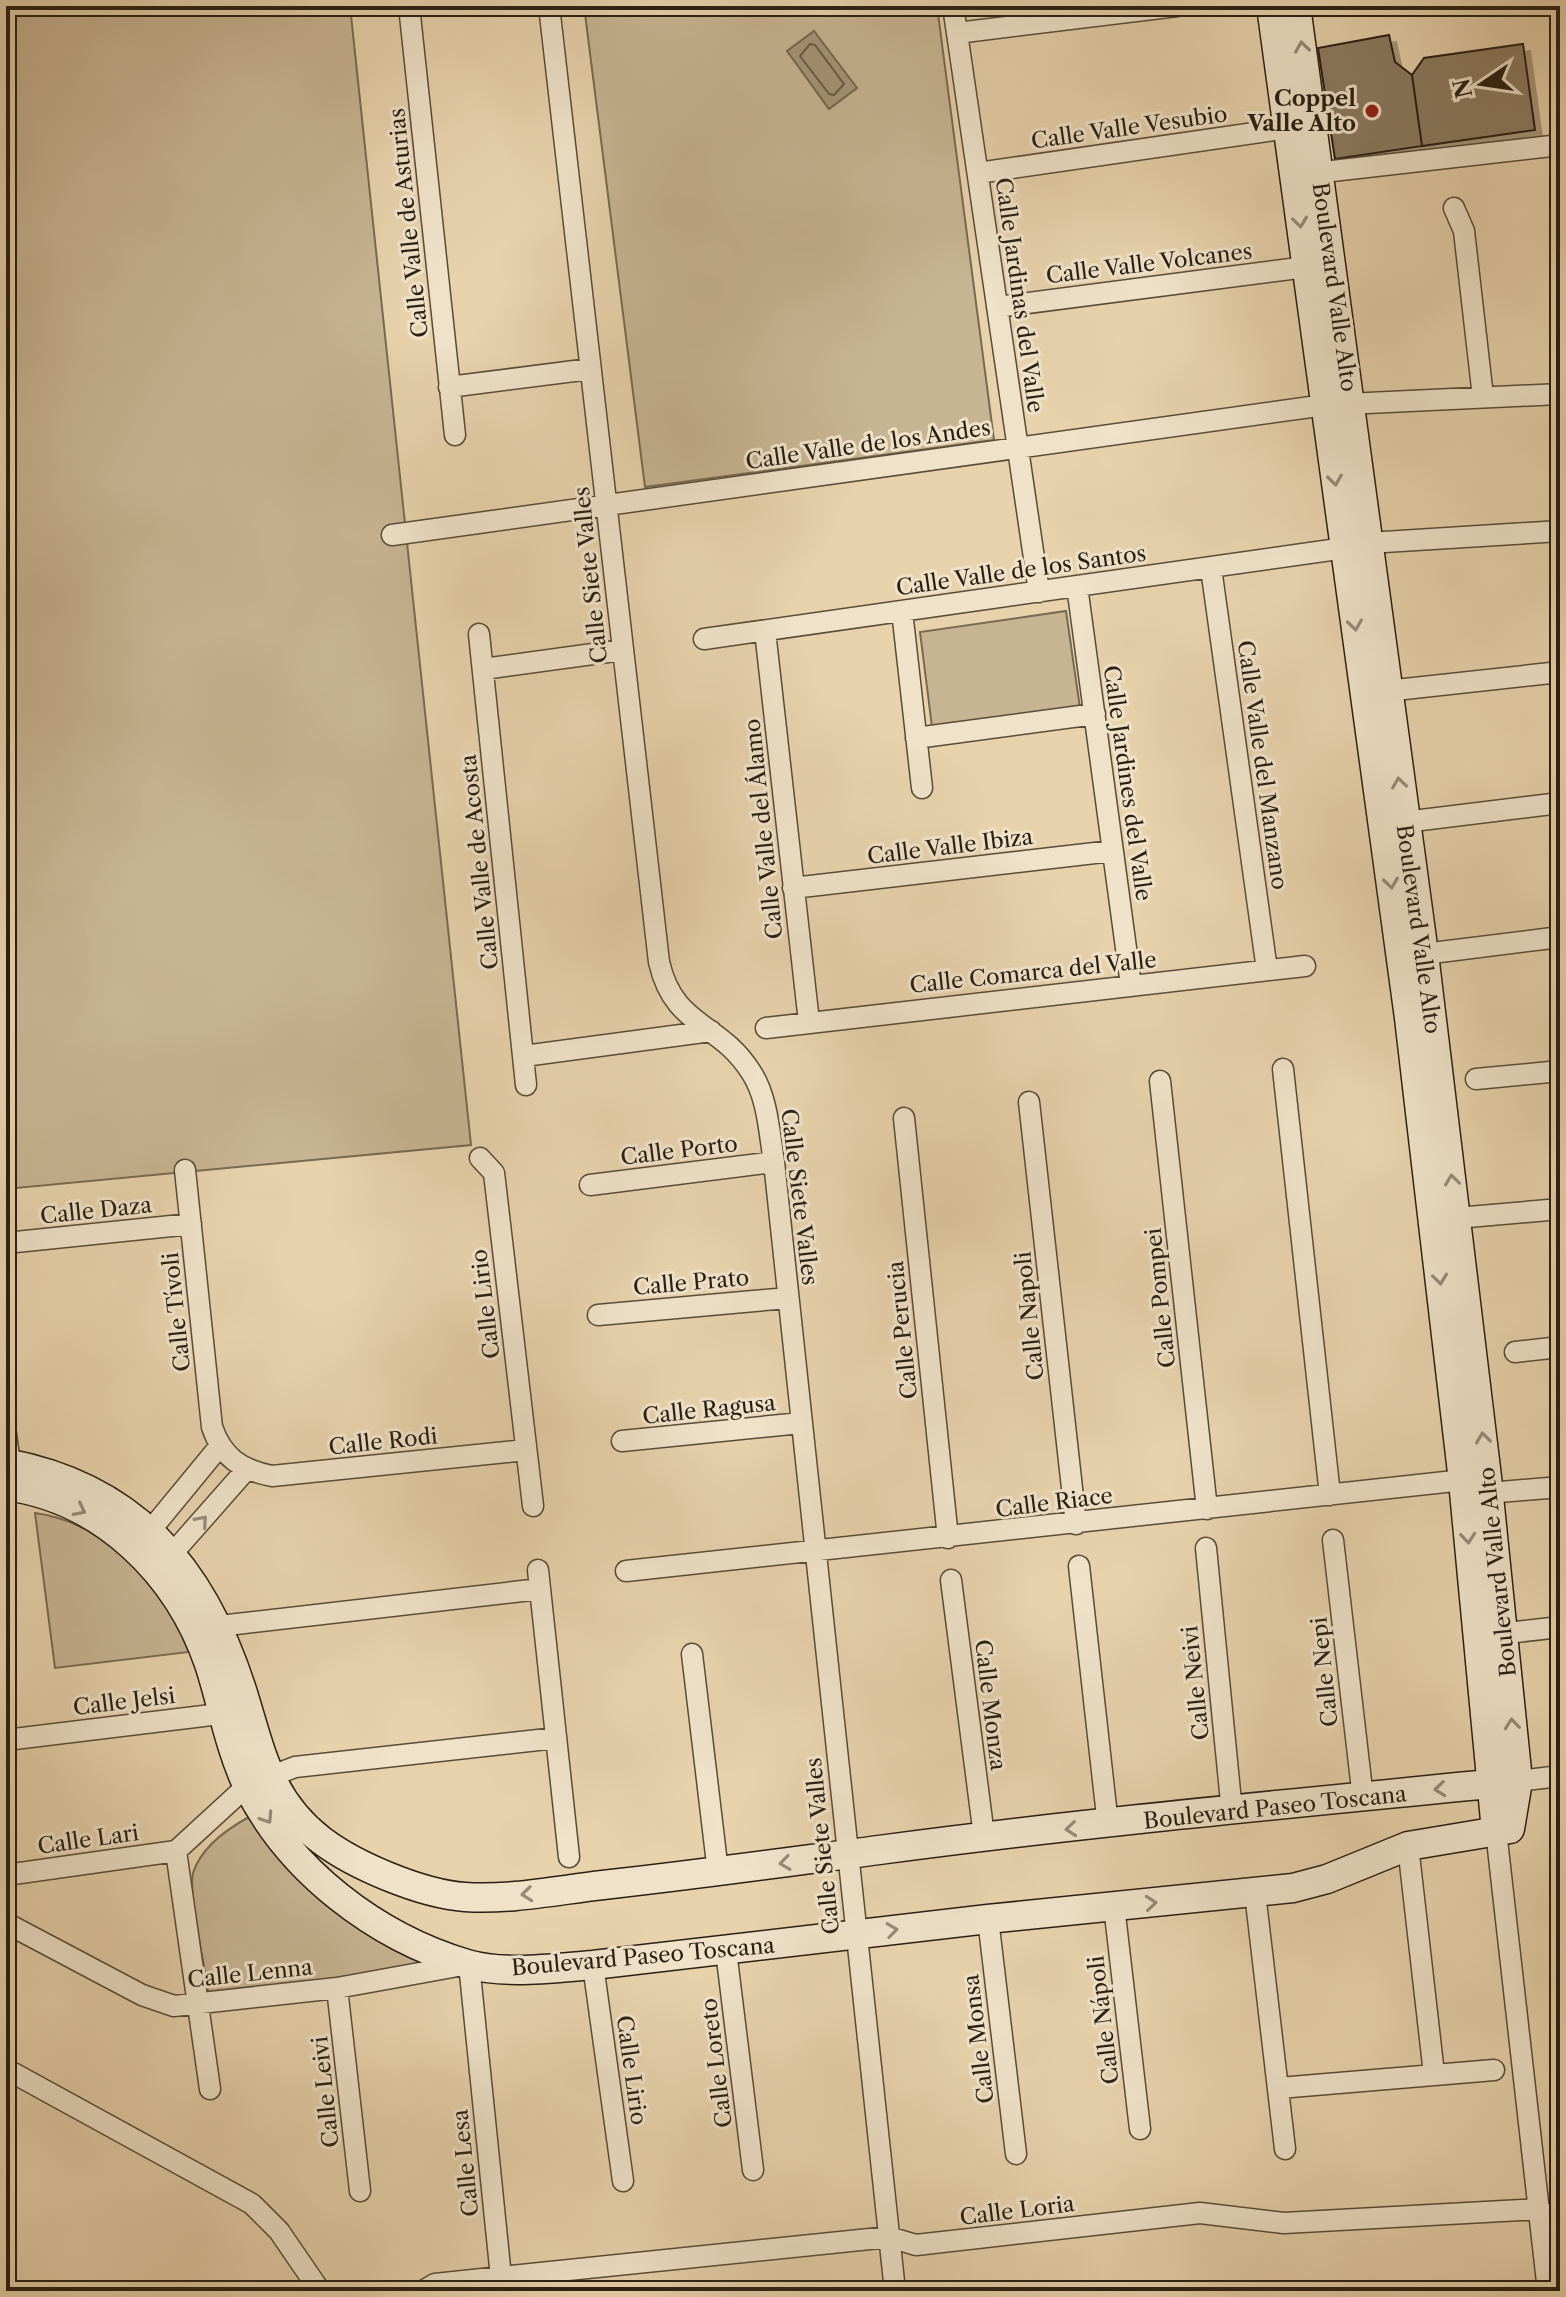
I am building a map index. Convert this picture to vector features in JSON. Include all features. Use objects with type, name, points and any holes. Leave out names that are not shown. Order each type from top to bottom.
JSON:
[{"type":"street","name":"Calle Valle de Asturias","points":[[409,6],[455,435]]},
{"type":"street","name":"Calle Siete Valles","points":[[549,6],[663,983],[680,1009],[732,1047],[757,1084],[774,1162],[895,2291]]},
{"type":"street","name":"Calle Jardinas del Valle","points":[[953,6],[1039,592]]},
{"type":"street","points":[[957,33],[1177,6]]},
{"type":"street","name":"Boulevard Valle Alto","points":[[1271,6],[1288,128],[1307,174],[1306,267],[1338,404]]},
{"type":"street","name":"Boulevard Valle Alto","points":[[1296,6],[1307,174],[1356,546],[1409,1018],[1445,1219]]},
{"type":"street","name":"Calle Valle Vesubio","points":[[978,173],[1288,128]]},
{"type":"street","points":[[1307,174],[1560,145]]},
{"type":"street","points":[[1454,208],[1464,231],[1483,397]]},
{"type":"street","name":"Calle Valle Volcanes","points":[[997,307],[1306,267]]},
{"type":"street","points":[[449,387],[590,369]]},
{"type":"street","name":"Calle Valle de los Andes","points":[[392,535],[1338,404],[1560,394]]},
{"type":"street","name":"Calle Valle de los Santos","points":[[704,639],[1356,546],[1560,531]]},
{"type":"street","name":"Boulevard Valle Alto","points":[[1356,546],[1386,691],[1424,954],[1445,1219],[1476,1487],[1504,1782],[1502,1837],[1548,2291]]},
{"type":"street","name":"Calle Valle del Manzano","points":[[1211,568],[1267,970]]},
{"type":"street","name":"Calle Jardines del Valle","points":[[1077,586],[1131,985]]},
{"type":"street","points":[[902,611],[922,788]]},
{"type":"street","name":"Calle Valle del Álamo","points":[[765,631],[809,1022]]},
{"type":"street","name":"Calle Valle de Acosta","points":[[479,634],[526,1085]]},
{"type":"street","points":[[483,669],[622,650]]},
{"type":"street","points":[[1386,691],[1560,672]]},
{"type":"street","points":[[916,738],[1095,714]]},
{"type":"street","points":[[1405,822],[1560,803]]},
{"type":"street","name":"Calle Valle Ibiza","points":[[793,888],[1112,851]]},
{"type":"street","points":[[1424,954],[1560,937]]},
{"type":"street","name":"Calle Comarca del Valle","points":[[766,1028],[1305,966]]},
{"type":"street","points":[[524,1056],[711,1031]]},
{"type":"street","points":[[1283,1069],[1330,1495]]},
{"type":"street","points":[[1476,1079],[1560,1071]]},
{"type":"street","name":"Calle Pompei","points":[[1160,1081],[1207,1509]]},
{"type":"street","name":"Calle Napoli","points":[[1029,1102],[1076,1524]]},
{"type":"street","name":"Calle Perucia","points":[[904,1118],[948,1538]]},
{"type":"street","name":"Calle Lirio","points":[[480,1158],[494,1173],[533,1506]]},
{"type":"street","name":"Calle Porto","points":[[590,1185],[774,1162]]},
{"type":"street","name":"Calle Tívoli","points":[[185,1170],[212,1427],[219,1447]]},
{"type":"street","points":[[1445,1219],[1560,1209]]},
{"type":"street","name":"Calle Daza","points":[[6,1243],[191,1224]]},
{"type":"street","name":"Calle Prato","points":[[598,1315],[788,1298]]},
{"type":"street","points":[[1515,1352],[1560,1347]]},
{"type":"street","name":"Calle Ragusa","points":[[622,1441],[801,1423]]},
{"type":"street","points":[[6,1434],[7,1471]]},
{"type":"street","points":[[143,1539],[219,1447],[246,1470],[165,1562]]},
{"type":"street","name":"Calle Rodi","points":[[246,1470],[272,1476],[293,1475],[526,1450]]},
{"type":"street","name":"Boulevard Paseo Toscana","points":[[7,1471],[42,1494],[80,1508],[143,1539],[165,1562],[219,1626],[235,1712]]},
{"type":"street","name":"Calle Riace","points":[[626,1571],[1330,1495],[1476,1487],[1560,1487]]},
{"type":"street","name":"Calle Nepi","points":[[1333,1540],[1363,1798]]},
{"type":"street","name":"Calle Neivi","points":[[1206,1548],[1232,1812]]},
{"type":"street","name":"Boulevard Paseo Toscana","points":[[165,1562],[235,1712],[258,1780],[284,1842],[328,1888],[398,1935],[469,1964],[541,1969],[593,1965],[988,1919],[1255,1893],[1327,1879],[1408,1846],[1502,1837]]},
{"type":"street","points":[[1079,1566],[1108,1825]]},
{"type":"street","points":[[219,1626],[539,1579],[569,1857]]},
{"type":"street","name":"Calle Monza","points":[[951,1580],[984,1836]]},
{"type":"street","points":[[1490,1635],[1560,1627]]},
{"type":"street","points":[[692,1654],[718,1872]]},
{"type":"street","name":"Calle Jelsi","points":[[6,1740],[235,1712]]},
{"type":"street","points":[[210,2089],[176,1851],[258,1780],[295,1767],[556,1738]]},
{"type":"street","points":[[1504,1782],[1560,1776]]},
{"type":"street","name":"Boulevard Paseo Toscana","points":[[258,1780],[321,1840],[363,1864],[440,1894],[505,1896],[718,1872],[984,1836],[1504,1782]]},
{"type":"street","points":[[1408,1846],[1434,2074]]},
{"type":"street","name":"Calle Lari","points":[[6,1875],[176,1851]]},
{"type":"street","points":[[1255,1893],[1285,2149]]},
{"type":"street","name":"Calle Nápoli","points":[[1114,1906],[1140,2129]]},
{"type":"street","name":"Calle Monsa","points":[[988,1919],[1016,2154]]},
{"type":"street","name":"Calle Lenna","points":[[6,1923],[158,2002],[174,2006],[337,1988],[469,1964]]},
{"type":"street","name":"Calle Loreto","points":[[726,1951],[753,2170]]},
{"type":"street","name":"Calle Lesa","points":[[469,1964],[501,2277]]},
{"type":"street","name":"Calle Lirio","points":[[593,1965],[623,2181]]},
{"type":"street","name":"Calle Leivi","points":[[337,1988],[360,2191]]},
{"type":"street","points":[[6,2069],[252,2204],[279,2231],[320,2291]]},
{"type":"street","points":[[1279,2088],[1494,2070]]},
{"type":"street","name":"Calle Loria","points":[[501,2277],[889,2237],[916,2245],[1200,2213],[1284,2223],[1540,2209]]},
{"type":"street","points":[[423,2291],[435,2284],[501,2277]]},
{"type":"shaded area","points":[[6,6],[350,6],[471,1145],[6,1189]]},
{"type":"shaded area","points":[[584,6],[937,6],[994,440],[645,487]]},
{"type":"shaded area","points":[[1066,611],[1080,708],[932,727],[920,632]]},
{"type":"shaded area","points":[[35,1513],[62,1519],[86,1530],[130,1562],[165,1604],[189,1652],[55,1668]]},
{"type":"shaded area","points":[[249,1817],[427,1965],[215,1999],[208,1991],[195,1913],[193,1873],[202,1855],[216,1840]]},
{"type":"water","points":[[814,31],[857,88],[829,109],[787,51]]},
{"type":"building","name":"Coppel Valle Alto","points":[[1389,35],[1395,62],[1412,75],[1422,146],[1335,159],[1318,48]]},
{"type":"building","points":[[1523,44],[1535,130],[1422,146],[1412,75],[1424,58]]},
{"type":"place","name":"Coppel Valle Alto","points":[[1372,111]]}]
